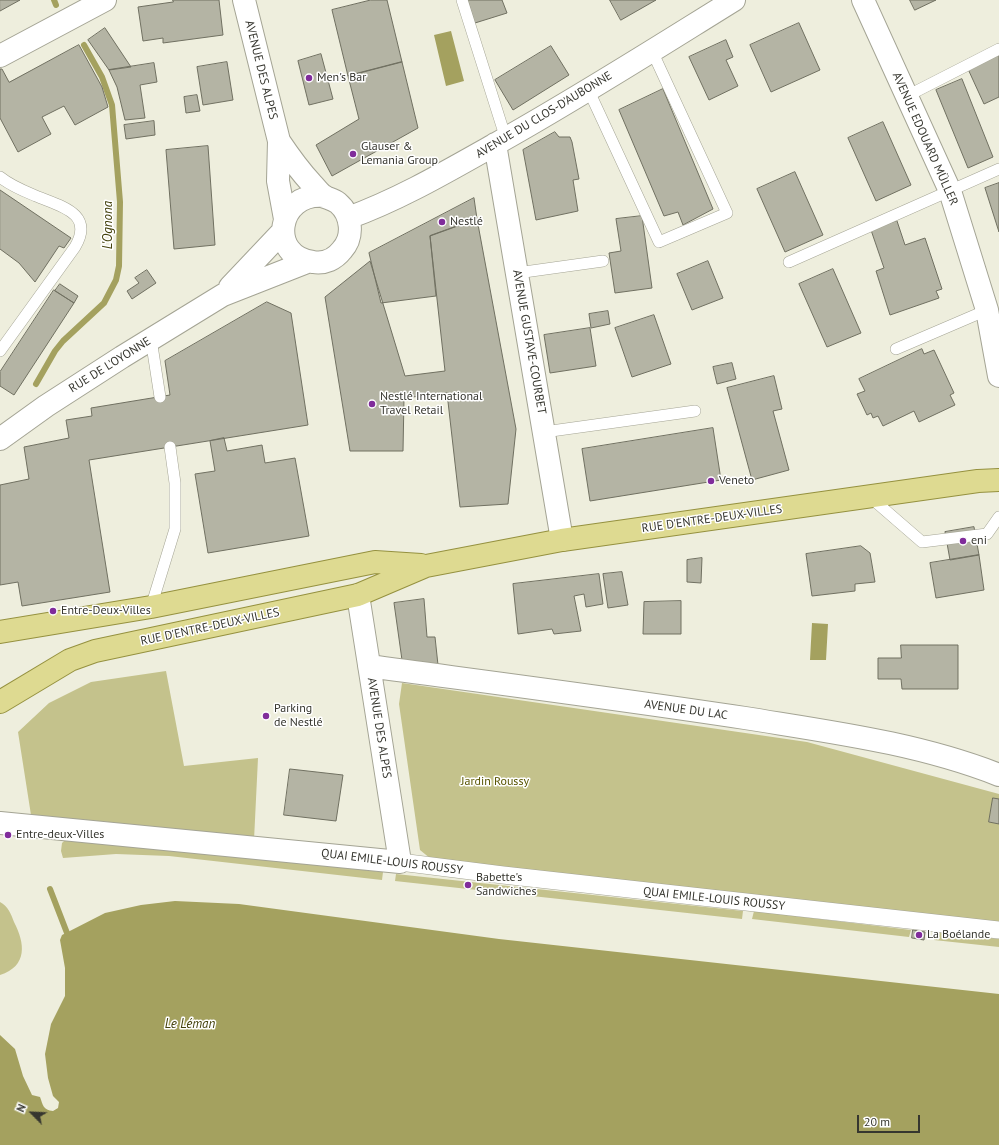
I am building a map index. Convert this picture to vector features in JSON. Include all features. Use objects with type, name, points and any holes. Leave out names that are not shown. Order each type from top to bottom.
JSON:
[{"type":"main road","name":"RUE D'ENTRE-DEUX-VILLES","points":[[0,702],[70,660],[95,651],[358,595],[426,566],[562,540],[978,481],[999,480]]},
{"type":"main road","name":"RUE D'ENTRE-DEUX-VILLES","points":[[0,632],[151,607],[375,562],[426,566]]},
{"type":"street","points":[[0,56],[106,0]]},
{"type":"street","name":"AVENUE DES ALPES","points":[[244,0],[279,140],[278,181],[284,225]]},
{"type":"street","name":"AVENUE DU CLOS-D'AUBONNE","points":[[348,218],[375,209],[430,182],[500,142],[734,0]]},
{"type":"street","name":"AVENUE EDOUARD MÜLLER","points":[[863,0],[950,191],[995,333],[999,376]]},
{"type":"street","name":"AVENUE DES ALPES","points":[[279,140],[300,171],[324,196]]},
{"type":"street","name":"AVENUE GUSTAVE-COURBET","points":[[500,142],[517,273],[562,540]]},
{"type":"street","points":[[324,196],[339,204],[348,218],[350,228],[349,239],[337,256],[328,261],[318,263],[307,262],[293,253],[288,247],[284,225],[293,205],[300,200],[307,197],[324,196]]},
{"type":"street","name":"RUE DE L'OYONNE","points":[[222,295],[260,258],[284,225]]},
{"type":"street","name":"RUE DE L'OYONNE","points":[[0,439],[46,406],[222,295],[307,262]]},
{"type":"street","name":"AVENUE DES ALPES","points":[[358,595],[400,862]]},
{"type":"street","name":"AVENUE DU LAC","points":[[369,666],[696,711],[833,732],[945,757],[999,775]]},
{"type":"street","name":"QUAI EMILE-LOUIS ROUSSY","points":[[0,824],[400,862],[503,875],[999,930]]},
{"type":"lane","points":[[462,0],[500,142]]},
{"type":"lane","points":[[906,96],[999,49]]},
{"type":"lane","points":[[588,89],[659,242],[727,213],[652,51]]},
{"type":"lane","points":[[789,262],[999,169]]},
{"type":"lane","points":[[0,177],[15,187],[67,209],[78,217],[82,232],[75,247],[0,351]]},
{"type":"lane","points":[[517,273],[603,260]]},
{"type":"lane","points":[[896,349],[987,310]]},
{"type":"lane","points":[[151,339],[160,397]]},
{"type":"lane","points":[[544,432],[695,411]]},
{"type":"lane","points":[[151,607],[175,528],[175,483],[170,447]]},
{"type":"lane","points":[[870,497],[922,542],[987,534],[999,517]]},
{"type":"green space","points":[[166,671],[184,766],[258,758],[254,840],[109,822],[31,815],[18,732],[49,703],[91,682]]},
{"type":"green space","name":"Jardin Roussy","points":[[402,683],[807,742],[999,794],[999,922],[431,859],[420,850],[399,704]]},
{"type":"green space","points":[[67,838],[110,841],[383,872],[382,880],[169,856],[116,854],[63,858],[61,851],[62,843]]},
{"type":"green space","points":[[396,874],[743,911],[742,919],[395,881]]},
{"type":"green space","points":[[0,902],[7,908],[18,930],[22,953],[16,966],[0,975]]},
{"type":"green space","points":[[754,911],[911,930],[909,937],[752,919]]},
{"type":"green space","points":[[936,932],[999,939],[999,947],[934,940]]},
{"type":"water","points":[[451,31],[464,81],[446,86],[434,35]]},
{"type":"water","points":[[812,623],[828,624],[826,660],[810,660]]},
{"type":"water","name":"Le Léman","points":[[175,901],[239,904],[499,939],[999,994],[999,1145],[0,1145],[0,1035],[15,1049],[23,1076],[32,1095],[40,1097],[44,1107],[47,1110],[53,1111],[58,1108],[59,1102],[53,1096],[48,1078],[45,1054],[51,1024],[65,996],[65,968],[60,940],[62,935],[105,913],[141,905]]},
{"type":"building","points":[[0,0],[20,0],[0,11]]},
{"type":"building","points":[[173,0],[219,0],[223,35],[163,43],[163,38],[143,41],[138,7],[173,2]]},
{"type":"building","points":[[371,0],[387,0],[402,62],[348,76],[332,10]]},
{"type":"building","points":[[468,0],[502,0],[507,13],[475,23]]},
{"type":"building","points":[[610,0],[656,0],[621,20]]},
{"type":"building","points":[[910,0],[936,0],[915,10]]},
{"type":"building","points":[[799,23],[820,70],[771,92],[750,45]]},
{"type":"building","points":[[105,28],[131,67],[109,70],[88,40]]},
{"type":"building","points":[[726,40],[733,57],[726,60],[738,86],[709,100],[689,57]]},
{"type":"building","points":[[79,45],[102,87],[108,107],[75,125],[64,106],[42,117],[51,134],[18,152],[0,118],[0,69],[2,69],[9,82]]},
{"type":"building","points":[[551,46],[569,75],[513,110],[495,80]]},
{"type":"building","points":[[321,54],[333,99],[309,105],[298,61]]},
{"type":"building","points":[[999,55],[999,97],[984,104],[968,69]]},
{"type":"building","points":[[227,62],[233,100],[203,105],[197,67]]},
{"type":"building","points":[[402,62],[418,128],[332,176],[316,145],[359,119],[348,76]]},
{"type":"building","points":[[154,63],[157,82],[140,85],[145,118],[125,120],[117,87],[109,70]]},
{"type":"building","points":[[962,79],[993,157],[968,168],[936,90]]},
{"type":"building","points":[[663,89],[713,209],[683,225],[678,212],[664,216],[619,110]]},
{"type":"building","points":[[197,95],[200,111],[186,113],[184,97]]},
{"type":"building","points":[[154,121],[155,135],[126,139],[124,125]]},
{"type":"building","points":[[883,122],[911,185],[876,201],[848,138]]},
{"type":"building","points":[[555,132],[559,137],[570,137],[572,142],[579,179],[573,180],[578,211],[536,220],[523,150]]},
{"type":"building","points":[[208,146],[215,245],[174,249],[166,150]]},
{"type":"building","points":[[795,172],[823,235],[785,252],[757,189]]},
{"type":"building","points":[[999,183],[999,232],[985,188]]},
{"type":"building","points":[[0,190],[71,238],[64,248],[59,246],[35,282],[19,263],[0,249]]},
{"type":"building","points":[[474,198],[477,219],[430,236],[436,296],[381,303],[369,253]]},
{"type":"building","points":[[642,216],[652,288],[615,293],[609,253],[621,251],[616,219]]},
{"type":"building","points":[[477,219],[516,429],[508,504],[460,507],[447,393],[404,398],[403,451],[350,451],[325,297],[370,261],[405,376],[445,371],[430,236]]},
{"type":"building","points":[[897,221],[905,245],[925,238],[942,289],[936,291],[939,298],[890,315],[876,271],[884,268],[871,230]]},
{"type":"building","points":[[708,261],[723,298],[692,310],[677,274]]},
{"type":"building","points":[[833,269],[861,333],[827,347],[799,284]]},
{"type":"building","points":[[147,270],[156,283],[132,299],[127,291],[139,283],[135,278]]},
{"type":"building","points":[[60,284],[78,296],[74,303],[55,291]]},
{"type":"building","points":[[54,290],[74,303],[14,395],[0,386],[0,372]]},
{"type":"building","points":[[267,302],[291,313],[308,425],[89,460],[110,592],[22,606],[18,582],[0,585],[0,485],[29,479],[24,447],[69,438],[66,420],[92,416],[91,408],[170,395],[165,361]]},
{"type":"building","points":[[608,311],[610,324],[591,328],[589,314]]},
{"type":"building","points":[[654,315],[671,364],[632,377],[615,328]]},
{"type":"building","points":[[590,328],[596,366],[550,373],[544,335]]},
{"type":"building","points":[[922,349],[924,354],[934,350],[954,393],[950,395],[955,405],[919,422],[914,411],[883,426],[878,416],[873,418],[871,413],[867,415],[857,394],[865,391],[859,379]]},
{"type":"building","points":[[732,363],[736,379],[717,384],[713,367]]},
{"type":"building","points":[[774,376],[782,409],[773,411],[789,470],[752,480],[727,388]]},
{"type":"building","points":[[713,428],[721,480],[590,501],[582,449]]},
{"type":"building","points":[[224,438],[227,451],[262,445],[265,463],[295,458],[309,536],[208,553],[195,474],[215,471],[210,441]]},
{"type":"building","points":[[974,527],[979,555],[950,560],[945,532]]},
{"type":"building","points":[[861,546],[870,553],[875,582],[855,584],[855,591],[812,596],[806,554]]},
{"type":"building","points":[[979,555],[984,590],[936,598],[930,563]]},
{"type":"building","points":[[702,558],[701,583],[687,582],[687,560]]},
{"type":"building","points":[[622,572],[628,605],[608,608],[603,574]]},
{"type":"building","points":[[599,574],[603,604],[586,607],[584,594],[574,596],[581,631],[554,634],[552,629],[518,634],[513,584]]},
{"type":"building","points":[[424,599],[427,637],[435,637],[438,665],[402,660],[394,603]]},
{"type":"building","points":[[681,601],[681,634],[643,634],[644,602]]},
{"type":"building","points":[[901,645],[958,645],[958,689],[902,689],[901,679],[878,679],[878,658],[901,658]]},
{"type":"building","points":[[290,769],[343,775],[336,821],[284,815]]},
{"type":"building","points":[[993,798],[999,799],[999,824],[989,822]]},
{"type":"building","name":"La Boélande","points":[[913,930],[925,932],[924,940],[912,938]]},
{"type":"waterway","name":"L'Ognona","points":[[54,0],[56,5]]},
{"type":"waterway","name":"L'Ognona","points":[[36,384],[55,351],[63,341],[104,303],[116,280],[119,266],[120,202],[112,105],[102,77],[84,45]]},
{"type":"waterway","name":"L'Ognona","points":[[50,889],[67,933]]},
{"type":"place","name":"Men's Bar","points":[[309,78]]},
{"type":"place","name":"Glauser & Lemania Group","points":[[353,154]]},
{"type":"place","name":"Nestlé","points":[[442,222]]},
{"type":"place","name":"Nestlé International Travel Retail","points":[[372,404]]},
{"type":"place","name":"Veneto","points":[[711,481]]},
{"type":"place","name":"eni","points":[[963,541]]},
{"type":"place","name":"Entre-Deux-Villes","points":[[53,611]]},
{"type":"place","name":"Parking de Nestlé","points":[[266,716]]},
{"type":"place","name":"Entre-deux-Villes","points":[[8,835]]},
{"type":"place","name":"Babette's Sandwiches","points":[[468,885]]},
{"type":"place","name":"La Boélande","points":[[919,935]]}]
